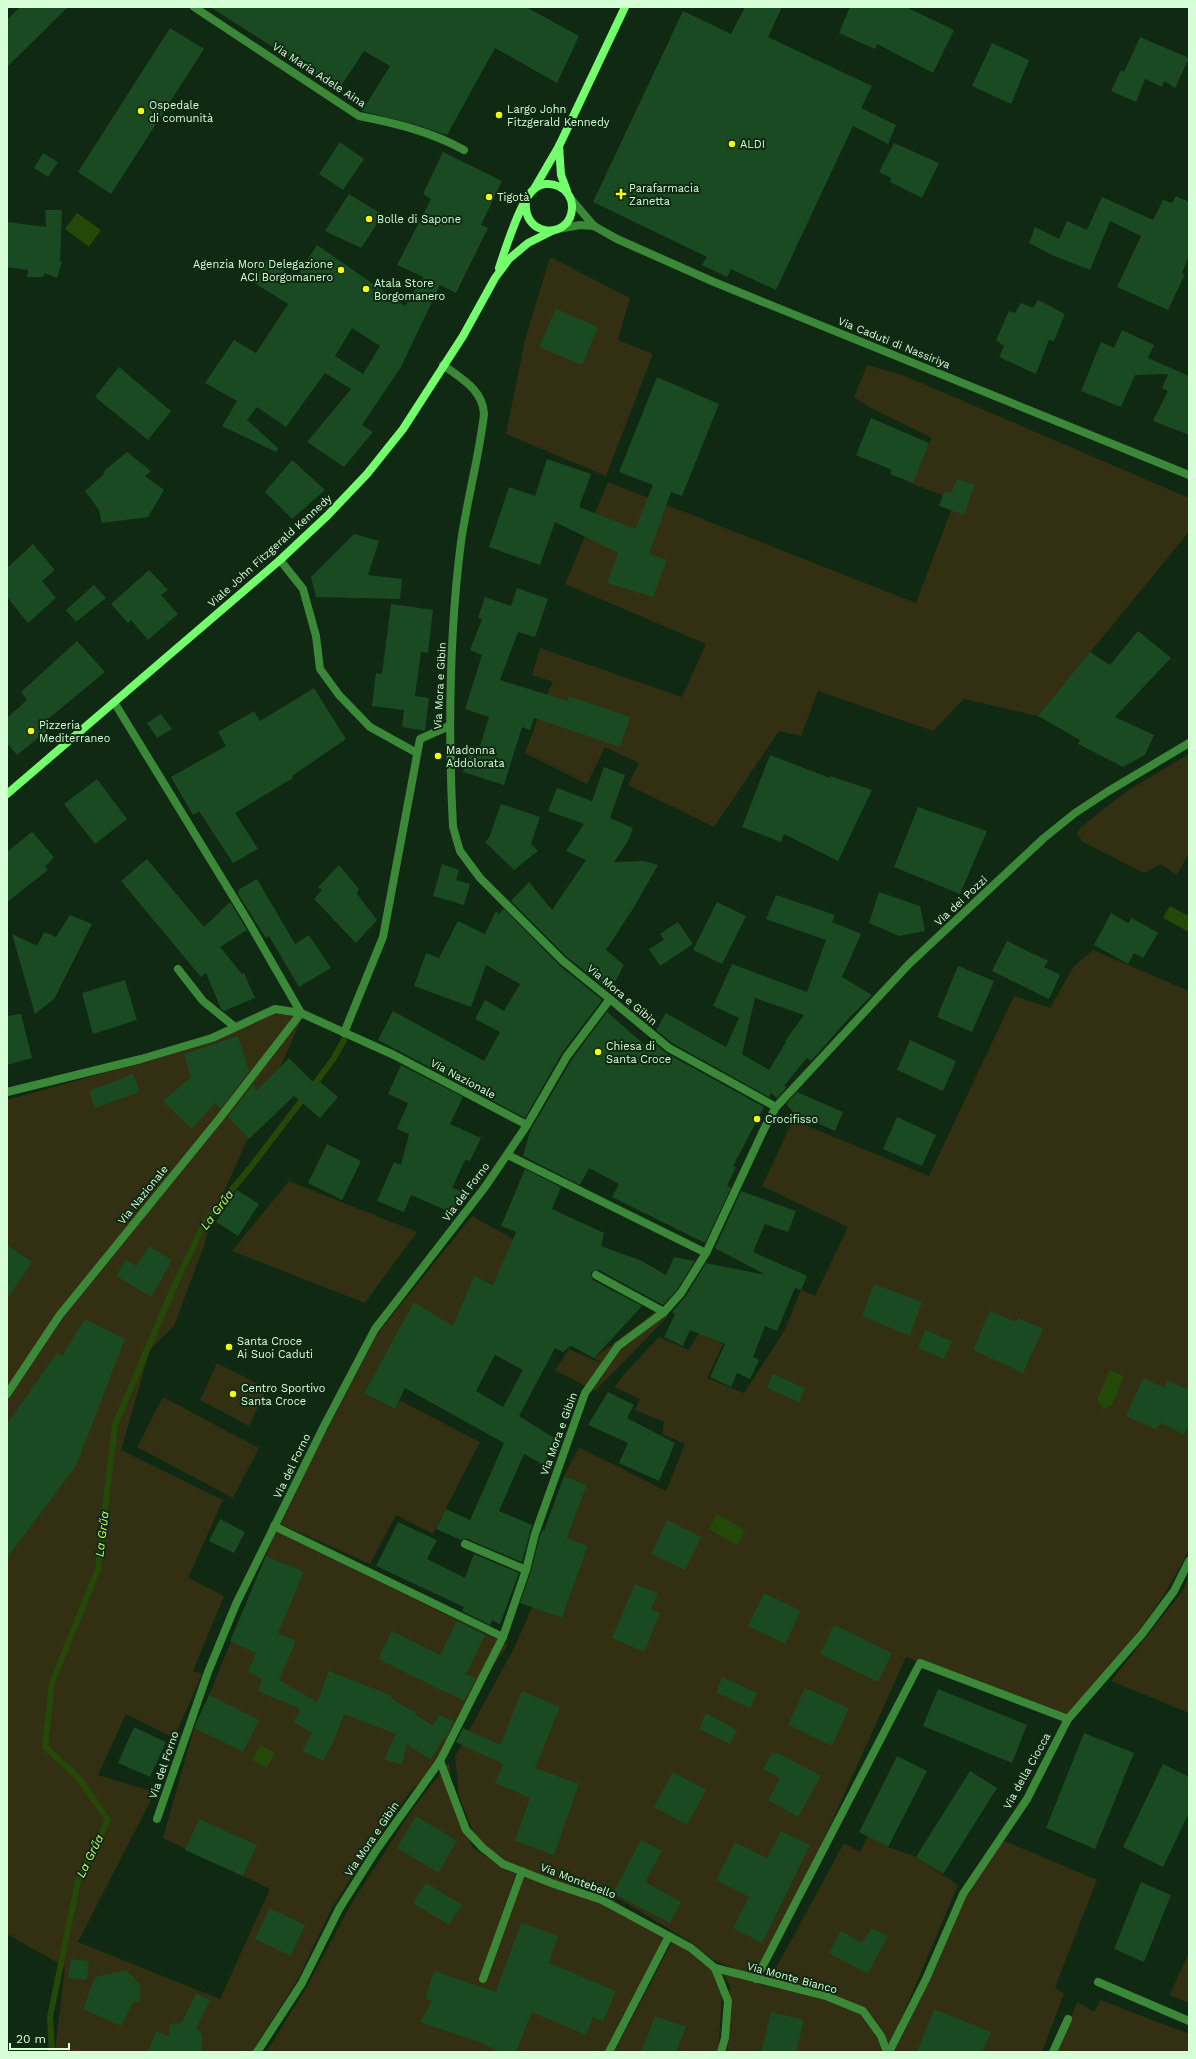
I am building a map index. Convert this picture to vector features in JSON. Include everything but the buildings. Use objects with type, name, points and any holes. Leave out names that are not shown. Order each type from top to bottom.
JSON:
[{"type":"main road","name":"Viale John Fitzgerald Kennedy","points":[[495,278],[513,229],[526,201],[559,146],[625,7]]},
{"type":"main road","name":"Viale John Fitzgerald Kennedy","points":[[7,794],[280,560],[328,515],[367,474],[403,429],[443,365],[464,336],[495,278],[509,258],[528,243],[555,230],[569,220],[572,206],[561,176],[559,146]]},
{"type":"main road","points":[[533,189],[540,185],[554,184],[569,196]]},
{"type":"main road","points":[[526,201],[527,216],[531,223],[537,228],[555,230]]},
{"type":"street","name":"Via Maria Adele Aina","points":[[194,7],[359,116],[386,121],[445,139],[464,150]]},
{"type":"street","name":"Via Caduti di Nassiriya","points":[[569,196],[594,226],[617,239],[714,282],[1189,475]]},
{"type":"street","name":"Via Caduti di Nassiriya","points":[[555,230],[580,225],[594,226]]},
{"type":"street","name":"Via Mora e Gibin","points":[[257,2052],[302,1983],[339,1909],[375,1852],[440,1761],[504,1637],[526,1570],[535,1534],[562,1453],[585,1394],[618,1346],[664,1312],[681,1293],[706,1253],[765,1127],[776,1107],[669,1048],[563,961],[480,878],[460,851],[453,826],[449,726],[455,614],[461,542],[484,414],[484,405],[478,392],[443,365]]},
{"type":"street","points":[[280,560],[303,589],[316,636],[320,669],[339,695],[370,727],[417,753]]},
{"type":"street","points":[[114,702],[248,921],[301,1013]]},
{"type":"street","points":[[344,1032],[383,937],[401,848],[420,739],[449,726]]},
{"type":"street","name":"Via dei Pozzi","points":[[776,1107],[909,964],[1044,838],[1075,813],[1107,792],[1189,743]]},
{"type":"street","points":[[178,970],[203,1001],[235,1027]]},
{"type":"street","name":"Via del Forno","points":[[157,1819],[208,1672],[236,1604],[274,1526],[375,1330],[508,1155],[567,1056],[610,999]]},
{"type":"street","name":"Via Nazionale","points":[[7,1092],[141,1059],[212,1038],[275,1009],[301,1013],[394,1055],[527,1125]]},
{"type":"street","name":"Via Nazionale","points":[[7,1394],[59,1316],[218,1119],[301,1013]]},
{"type":"street","points":[[508,1155],[706,1253]]},
{"type":"street","points":[[596,1275],[664,1312]]},
{"type":"street","points":[[274,1526],[504,1637]]},
{"type":"street","points":[[465,1544],[526,1570]]},
{"type":"street","name":"Via della Ciocca","points":[[888,2052],[926,1978],[963,1894],[1027,1799],[1068,1719],[1142,1634],[1170,1598],[1189,1561]]},
{"type":"street","points":[[756,1979],[920,1663],[1068,1719]]},
{"type":"street","name":"Via Montebello","points":[[440,1761],[466,1830],[483,1848],[503,1864],[602,1900],[691,1948],[715,1968],[728,2002],[725,2038],[722,2052]]},
{"type":"street","points":[[483,1979],[522,1871]]},
{"type":"street","points":[[609,2052],[669,1936]]},
{"type":"street","name":"Via Monte Bianco","points":[[715,1968],[826,1996],[863,2011],[881,2036],[888,2052]]},
{"type":"street","points":[[1098,1982],[1189,2021]]},
{"type":"street","points":[[1053,2052],[1068,2019]]},
{"type":"shaded area","points":[[77,213],[101,230],[89,247],[65,229]]},
{"type":"shaded area","points":[[550,257],[630,298],[618,340],[653,354],[606,476],[506,434],[525,340]]},
{"type":"shaded area","points":[[867,365],[905,376],[1189,498],[1188,533],[1038,716],[964,699],[933,731],[818,691],[801,736],[779,731],[714,827],[628,785],[639,763],[605,747],[587,784],[525,753],[548,690],[553,682],[532,675],[540,648],[682,697],[706,644],[565,584],[608,482],[916,603],[955,500],[910,483],[932,438],[867,406],[854,397]]},
{"type":"shaded area","points":[[1189,754],[1189,853],[1177,875],[1161,864],[1144,873],[1083,842],[1077,834],[1080,828],[1127,791]]},
{"type":"shaded area","points":[[1170,906],[1189,916],[1189,932],[1163,918]]},
{"type":"shaded area","points":[[1093,950],[1189,991],[1189,1548],[1177,1572],[1150,1616],[1118,1657],[1066,1716],[906,1657],[761,1979],[713,1960],[692,1943],[608,1892],[555,1882],[503,1861],[478,1844],[459,1796],[455,1757],[515,1646],[532,1607],[562,1618],[588,1546],[567,1538],[587,1485],[564,1476],[579,1447],[666,1491],[685,1444],[662,1434],[664,1422],[635,1410],[640,1399],[614,1387],[659,1337],[689,1350],[699,1333],[723,1344],[707,1378],[744,1393],[785,1330],[801,1290],[815,1296],[848,1227],[762,1186],[793,1120],[929,1176],[1014,996],[1050,1008],[1074,966]]},
{"type":"shaded area","points":[[277,1012],[295,1015],[214,1120],[87,1278],[7,1391],[7,1100],[143,1062]]},
{"type":"shaded area","points":[[303,1016],[210,1223],[205,1243],[174,1326],[150,1349],[121,1450],[223,1500],[188,1578],[224,1596],[193,1671],[202,1674],[174,1738],[126,1714],[98,1775],[155,1792],[78,1942],[220,1999],[270,1889],[163,1838],[194,1728],[276,1531],[508,1645],[465,1705],[451,1732],[449,1753],[410,1792],[371,1847],[332,1908],[297,1981],[252,2052],[55,2052],[65,1967],[7,1934],[7,1397],[60,1318]]},
{"type":"shaded area","points":[[289,1181],[417,1232],[365,1303],[232,1251]]},
{"type":"shaded area","points":[[472,1216],[513,1239],[496,1286],[474,1275],[463,1301],[464,1333],[414,1303],[364,1393],[395,1409],[399,1400],[480,1442],[433,1534],[396,1515],[370,1564],[280,1524],[313,1456],[378,1333]]},
{"type":"shaded area","points":[[659,1309],[668,1316],[595,1391],[555,1370],[569,1349],[603,1364],[594,1358]]},
{"type":"shaded area","name":"Centro Sportivo Santa Croce","points":[[217,1363],[267,1388],[249,1426],[200,1400]]},
{"type":"shaded area","points":[[1110,1370],[1124,1376],[1112,1405],[1103,1409],[1097,1400]]},
{"type":"shaded area","points":[[163,1397],[259,1448],[233,1498],[137,1447]]},
{"type":"shaded area","points":[[717,1514],[745,1530],[737,1545],[709,1529]]},
{"type":"shaded area","points":[[1189,1576],[1189,1713],[1111,1681],[1182,1592]]},
{"type":"shaded area","points":[[260,1745],[275,1753],[267,1768],[252,1760]]},
{"type":"shaded area","points":[[449,1762],[453,1797],[472,1847],[508,1871],[516,1874],[480,1978],[523,1876],[583,1894],[612,1899],[668,1937],[622,2017],[605,2052],[266,2052],[306,1988],[351,1904],[412,1810]]},
{"type":"shaded area","points":[[868,1836],[888,1847],[916,1857],[958,1885],[888,2050],[864,2010],[769,1981],[844,1843],[860,1852]]},
{"type":"shaded area","points":[[1000,1839],[1097,1880],[1055,1987],[1064,1994],[1042,2052],[889,2052],[963,1894]]},
{"type":"shaded area","points":[[673,1940],[689,1946],[712,1971],[722,1987],[719,2044],[717,2052],[614,2052]]},
{"type":"shaded area","points":[[1189,1953],[1189,2003],[1169,1995]]},
{"type":"shaded area","points":[[720,1969],[763,1985],[827,2000],[860,2014],[878,2040],[882,2052],[726,2052],[729,2039],[730,1986]]},
{"type":"shaded area","points":[[1100,2000],[1189,2034],[1189,2052],[1058,2052],[1077,2002],[1094,2012]]},
{"type":"waterway","name":"La Grűa","points":[[311,1089],[334,1058],[344,1040]]},
{"type":"waterway","name":"La Grűa","points":[[52,2052],[50,2017],[78,1881],[108,1820],[77,1776],[45,1747],[52,1683],[98,1569],[115,1425],[174,1287],[205,1222],[250,1168],[305,1096]]},
{"type":"place","name":"Ospedale di comunità","points":[[141,111]]},
{"type":"place","name":"Largo John Fitzgerald Kennedy","points":[[499,115]]},
{"type":"place","name":"ALDI","points":[[732,144]]},
{"type":"place","name":"Parafarmacia Zanetta","points":[[621,194]]},
{"type":"place","name":"Tigotà","points":[[489,197]]},
{"type":"place","name":"Bolle di Sapone","points":[[369,219]]},
{"type":"place","name":"Agenzia Moro Delegazione ACI Borgomanero","points":[[341,270]]},
{"type":"place","name":"Atala Store Borgomanero","points":[[366,289]]},
{"type":"place","name":"Pizzeria Mediterraneo","points":[[31,731]]},
{"type":"place","name":"Madonna Addolorata","points":[[438,756]]},
{"type":"place","name":"Chiesa di Santa Croce","points":[[598,1052]]},
{"type":"place","name":"Crocifisso","points":[[757,1119]]},
{"type":"place","name":"Santa Croce Ai Suoi Caduti","points":[[229,1347]]},
{"type":"place","name":"Centro Sportivo Santa Croce","points":[[233,1394]]}]
